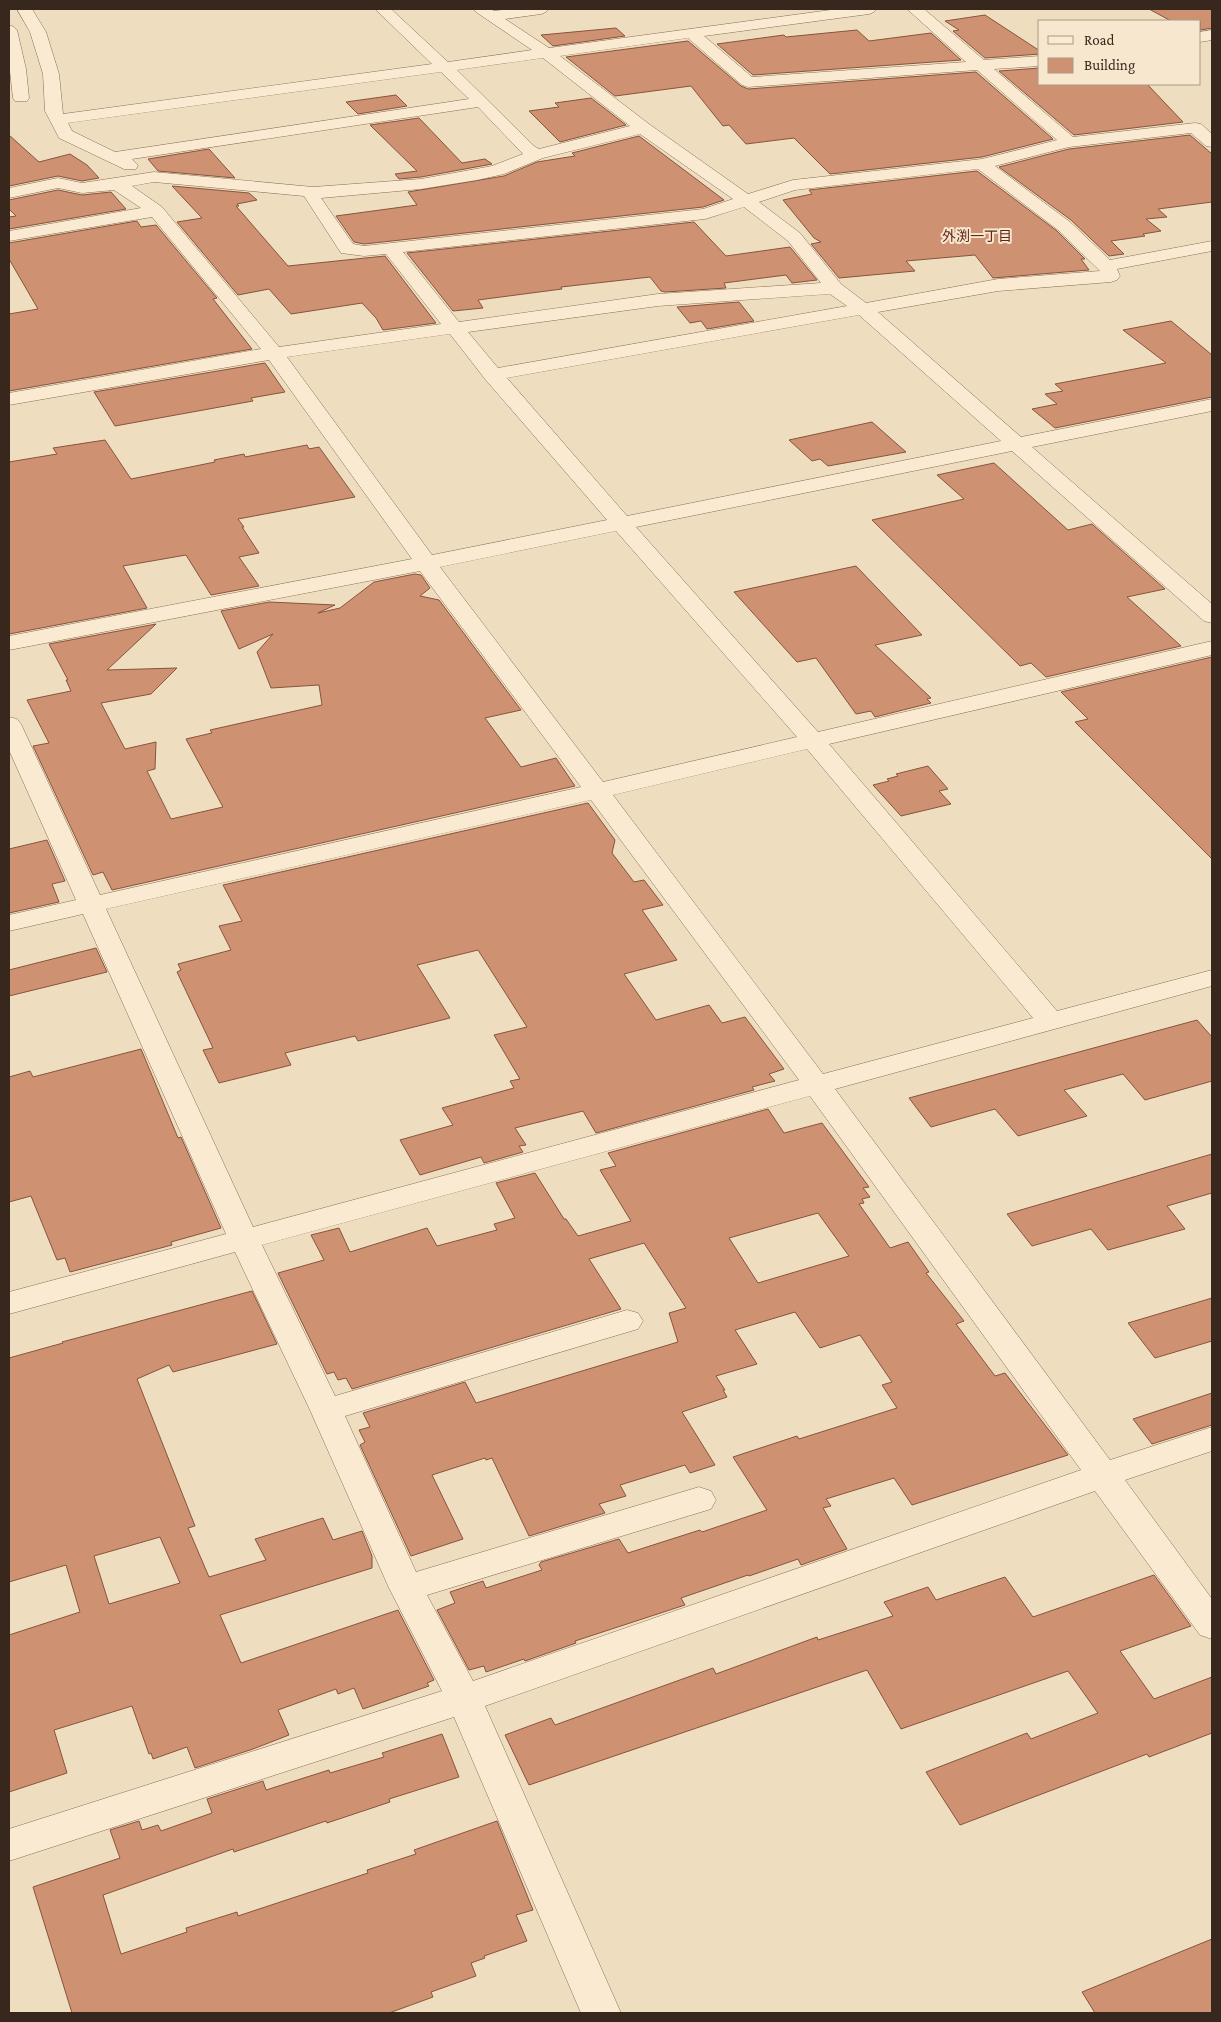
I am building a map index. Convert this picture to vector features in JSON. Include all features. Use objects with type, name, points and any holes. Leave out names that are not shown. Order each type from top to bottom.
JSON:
[{"type":"street","points":[[25,9],[38,32],[51,74],[53,111],[65,134],[154,177]]},
{"type":"street","points":[[382,9],[482,102],[528,150],[537,154]]},
{"type":"street","points":[[486,12],[541,9]]},
{"type":"street","points":[[57,120],[692,34],[827,12],[869,9]]},
{"type":"street","points":[[915,9],[1069,142]]},
{"type":"street","points":[[486,12],[546,53],[643,128],[747,201],[794,237],[834,288],[864,310],[1212,616]]},
{"type":"street","points":[[9,30],[18,69],[21,98]]},
{"type":"street","points":[[692,34],[748,82],[1038,61]]},
{"type":"street","points":[[113,157],[482,102]]},
{"type":"street","points":[[313,192],[312,198],[347,249],[364,251],[705,214],[793,185],[982,164],[1069,142],[1212,127]]},
{"type":"street","points":[[9,193],[58,183],[82,188],[154,177],[313,192],[422,184],[498,170],[537,154],[643,128]]},
{"type":"street","points":[[1195,128],[1212,142]]},
{"type":"street","points":[[492,375],[998,285],[1111,276],[1106,266],[1064,226],[982,164]]},
{"type":"street","points":[[117,184],[156,211],[274,353],[426,563],[818,1085],[1212,1625]]},
{"type":"street","points":[[9,236],[156,211]]},
{"type":"street","points":[[1106,266],[1212,246]]},
{"type":"street","points":[[390,249],[452,328],[492,375],[619,523],[813,741],[1051,1021]]},
{"type":"street","points":[[9,400],[274,353],[658,300],[834,288]]},
{"type":"street","points":[[9,643],[426,563],[1212,405]]},
{"type":"street","points":[[9,923],[598,791],[1212,648]]},
{"type":"street","points":[[9,724],[244,1240],[326,1410],[406,1588],[464,1699],[601,2013]]},
{"type":"street","points":[[9,1303],[1212,978]]},
{"type":"street","points":[[326,1410],[627,1321]]},
{"type":"street","points":[[9,1845],[464,1699],[1103,1474],[1212,1439]]},
{"type":"street","points":[[406,1588],[699,1500]]},
{"type":"building","points":[[1149,9],[1212,9],[1212,28],[1201,30],[1201,20],[1169,20]]},
{"type":"building","points":[[985,15],[1038,50],[1038,54],[985,58],[953,31],[959,30],[945,21]]},
{"type":"building","points":[[616,28],[625,36],[553,46],[541,35]]},
{"type":"building","points":[[857,30],[869,41],[931,33],[961,60],[753,75],[717,44],[784,35],[786,37]]},
{"type":"building","points":[[688,41],[741,86],[748,89],[976,72],[1053,139],[982,157],[830,174],[794,138],[746,144],[729,125],[723,126],[691,86],[615,96],[566,57]]},
{"type":"building","points":[[1038,68],[1038,85],[1148,85],[1183,122],[1074,135],[999,71]]},
{"type":"building","points":[[396,95],[407,106],[358,114],[346,102]]},
{"type":"building","points":[[591,98],[626,125],[560,142],[529,111],[559,107],[555,103]]},
{"type":"building","points":[[419,118],[462,163],[485,159],[492,164],[421,177],[399,179],[395,174],[417,171],[370,125]]},
{"type":"building","points":[[9,135],[39,162],[70,154],[87,165],[99,178],[82,181],[58,176],[9,186]]},
{"type":"building","points":[[1190,135],[1212,154],[1212,202],[1158,209],[1167,217],[1146,219],[1161,231],[1143,234],[1145,236],[1111,241],[1124,254],[1109,256],[1071,220],[999,167],[1069,149]]},
{"type":"building","points":[[639,136],[724,200],[703,207],[364,244],[354,242],[336,216],[417,205],[408,192],[504,176],[537,162],[575,156],[572,153]]},
{"type":"building","points":[[209,149],[235,178],[158,171],[148,159]]},
{"type":"building","points":[[977,171],[1057,231],[1085,259],[1081,259],[1089,270],[993,278],[975,255],[906,261],[915,271],[839,278],[811,244],[821,242],[814,238],[783,200],[812,194],[809,190]]},
{"type":"building","points":[[172,186],[249,193],[257,200],[237,204],[239,206],[236,206],[288,266],[385,256],[436,323],[383,330],[376,318],[362,303],[291,314],[269,289],[238,295],[177,222],[202,218]]},
{"type":"building","points":[[58,190],[82,195],[111,192],[126,209],[9,229],[9,217],[16,216],[9,209],[9,200]]},
{"type":"building","points":[[137,221],[141,227],[156,225],[217,298],[213,299],[252,349],[9,391],[9,314],[38,309],[9,259],[9,243]]},
{"type":"building","points":[[694,222],[726,256],[790,247],[817,280],[792,283],[786,275],[724,283],[726,288],[665,292],[661,291],[650,277],[561,287],[562,289],[478,300],[483,308],[453,311],[407,253]]},
{"type":"building","points":[[739,302],[754,321],[707,329],[701,321],[690,323],[677,307]]},
{"type":"building","points":[[1171,321],[1212,355],[1212,397],[1055,428],[1032,409],[1057,404],[1045,394],[1063,391],[1055,384],[1166,363],[1123,330]]},
{"type":"building","points":[[265,363],[285,392],[251,398],[253,401],[115,426],[94,392]]},
{"type":"building","points":[[872,422],[906,452],[828,466],[820,459],[812,461],[789,440]]},
{"type":"building","points":[[105,440],[131,479],[215,462],[214,460],[244,454],[245,457],[307,445],[309,449],[319,447],[355,497],[238,519],[259,553],[239,557],[259,586],[211,595],[186,555],[123,566],[147,608],[9,634],[9,462],[57,454],[53,448]]},
{"type":"building","points":[[994,463],[1068,530],[1092,524],[1165,589],[1127,597],[1181,646],[1046,677],[1031,663],[1020,666],[872,520],[964,499],[937,475]]},
{"type":"building","points":[[856,566],[922,635],[875,645],[931,698],[927,699],[931,703],[875,717],[871,711],[856,714],[816,658],[797,662],[734,592]]},
{"type":"building","points":[[415,574],[421,575],[430,588],[420,596],[439,600],[521,710],[485,718],[521,767],[556,758],[575,786],[112,890],[103,872],[93,875],[33,746],[49,743],[27,700],[71,691],[66,680],[68,680],[49,644],[156,624],[107,670],[177,668],[151,694],[101,703],[125,749],[156,742],[155,769],[147,771],[171,819],[223,807],[186,739],[212,733],[210,730],[322,705],[319,685],[271,688],[257,652],[273,634],[239,649],[221,611],[269,602],[335,605],[318,613],[340,608],[374,582]]},
{"type":"building","points":[[1212,657],[1212,859],[1075,722],[1088,719],[1061,692]]},
{"type":"building","points":[[928,766],[948,789],[939,791],[951,804],[901,816],[873,785],[889,781],[887,779],[898,776],[896,774]]},
{"type":"building","points":[[588,803],[615,840],[612,853],[634,882],[644,880],[663,905],[642,910],[677,960],[624,974],[656,1020],[709,1005],[722,1023],[745,1017],[784,1069],[769,1074],[775,1081],[752,1087],[754,1090],[596,1133],[583,1111],[515,1128],[526,1145],[519,1146],[523,1152],[484,1163],[481,1157],[420,1175],[400,1140],[453,1125],[442,1108],[514,1088],[510,1081],[520,1079],[494,1035],[527,1027],[478,950],[417,965],[450,1018],[358,1041],[355,1036],[285,1053],[291,1065],[219,1083],[203,1050],[213,1048],[177,972],[181,970],[178,964],[231,950],[219,926],[242,921],[223,885]]},
{"type":"building","points":[[47,840],[65,881],[52,884],[59,902],[9,913],[9,849]]},
{"type":"building","points":[[96,948],[107,972],[9,996],[9,970]]},
{"type":"building","points":[[1197,1020],[1212,1037],[1212,1081],[1145,1100],[1123,1074],[1064,1090],[1087,1116],[1018,1136],[995,1109],[931,1127],[909,1098]]},
{"type":"building","points":[[141,1049],[178,1138],[181,1137],[221,1228],[171,1242],[172,1245],[70,1272],[65,1258],[57,1260],[31,1196],[9,1202],[9,1077],[30,1071],[33,1077]]},
{"type":"building","points":[[768,1109],[784,1133],[822,1123],[869,1187],[863,1188],[870,1197],[862,1199],[864,1203],[859,1204],[890,1248],[908,1242],[929,1272],[926,1273],[964,1321],[956,1324],[995,1376],[1005,1373],[1068,1455],[912,1505],[894,1478],[826,1499],[831,1506],[823,1508],[847,1549],[801,1565],[798,1559],[681,1598],[685,1605],[575,1641],[576,1643],[525,1661],[524,1659],[486,1672],[484,1666],[469,1670],[437,1610],[455,1603],[450,1592],[483,1581],[486,1588],[542,1570],[539,1565],[541,1562],[619,1539],[628,1553],[700,1530],[702,1532],[767,1510],[733,1457],[797,1436],[799,1439],[897,1408],[882,1385],[892,1382],[860,1335],[820,1348],[795,1312],[735,1330],[757,1364],[716,1376],[727,1397],[682,1412],[715,1465],[690,1473],[685,1465],[620,1485],[626,1496],[599,1504],[605,1513],[529,1536],[492,1458],[486,1460],[485,1458],[432,1475],[463,1539],[411,1556],[360,1445],[365,1442],[359,1430],[370,1427],[363,1413],[465,1382],[476,1403],[678,1342],[669,1313],[686,1308],[644,1243],[589,1259],[621,1309],[352,1389],[346,1378],[338,1380],[334,1372],[327,1374],[278,1273],[324,1260],[311,1235],[339,1228],[350,1252],[427,1228],[437,1246],[497,1230],[494,1224],[515,1218],[496,1183],[535,1173],[564,1219],[566,1219],[578,1236],[631,1221],[600,1170],[616,1166],[608,1153]],"holes":[[[818,1213],[849,1256],[758,1283],[729,1238]]]},
{"type":"building","points":[[1212,1154],[1212,1193],[1167,1206],[1185,1229],[1108,1250],[1091,1229],[1032,1246],[1007,1214]]},
{"type":"building","points":[[252,1291],[277,1344],[173,1372],[169,1365],[137,1379],[195,1526],[188,1528],[209,1577],[266,1560],[255,1539],[323,1518],[333,1540],[362,1531],[372,1556],[372,1568],[220,1615],[241,1663],[398,1610],[434,1680],[427,1683],[429,1686],[363,1709],[354,1688],[338,1694],[336,1689],[278,1710],[289,1735],[195,1768],[187,1747],[153,1759],[151,1753],[149,1754],[132,1706],[54,1730],[67,1773],[9,1792],[9,1635],[80,1612],[66,1565],[9,1582],[9,1358]],"holes":[[[160,1537],[180,1583],[109,1604],[94,1556]]]},
{"type":"building","points":[[1212,1298],[1212,1341],[1155,1358],[1128,1323]]},
{"type":"building","points":[[1212,1393],[1212,1425],[1152,1444],[1133,1419]]},
{"type":"building","points":[[1154,1575],[1191,1626],[1120,1651],[1154,1699],[1212,1677],[1212,1733],[1149,1757],[1147,1754],[960,1825],[926,1772],[1027,1733],[1031,1739],[1098,1713],[1068,1671],[901,1729],[867,1670],[529,1785],[505,1735],[551,1718],[555,1725],[713,1668],[716,1674],[817,1637],[818,1640],[893,1616],[884,1602],[928,1587],[936,1600],[1005,1577],[1033,1617]]},
{"type":"building","points":[[442,1734],[459,1777],[389,1799],[390,1802],[327,1823],[326,1821],[234,1852],[233,1849],[103,1895],[121,1954],[187,1932],[186,1928],[237,1912],[238,1916],[368,1873],[367,1870],[416,1854],[414,1850],[497,1821],[533,1910],[516,1915],[527,1941],[484,1956],[485,1958],[471,1963],[476,1976],[431,1992],[433,1997],[389,2013],[72,2013],[33,1887],[120,1858],[110,1830],[139,1821],[142,1830],[158,1825],[161,1831],[212,1813],[207,1799],[263,1781],[266,1790],[329,1770],[330,1773],[384,1757],[382,1753]]},
{"type":"building","points":[[1212,1939],[1212,2013],[1095,2013],[1082,1992]]},
{"type":"district","name":"外渕一丁目","points":[[977,236]]}]
